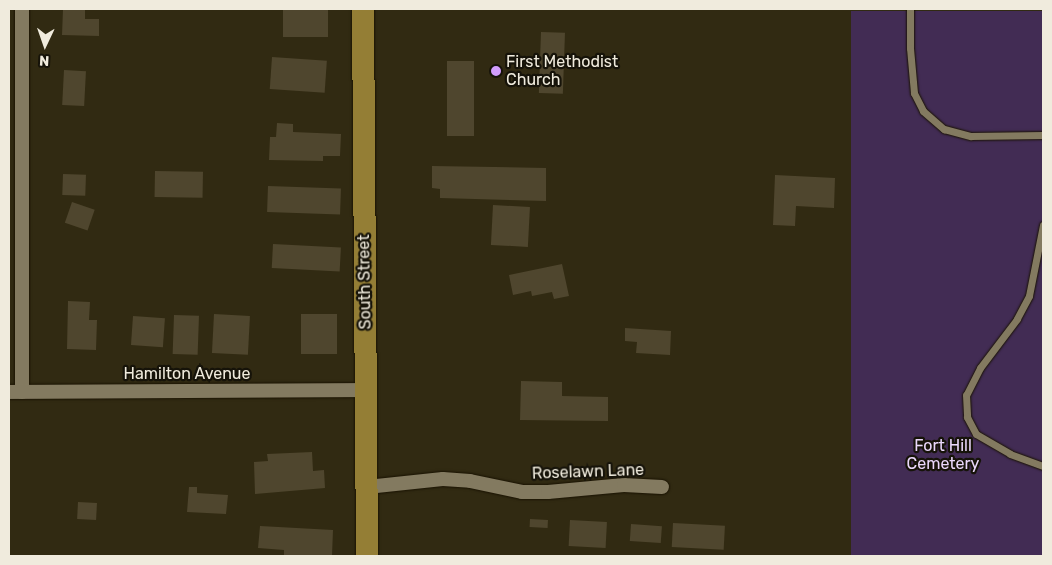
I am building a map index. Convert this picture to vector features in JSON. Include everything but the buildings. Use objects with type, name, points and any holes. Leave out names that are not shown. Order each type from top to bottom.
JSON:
[{"type":"main road","name":"South Street","points":[[363,9],[367,556]]},
{"type":"street","points":[[15,392],[22,9]]},
{"type":"street","name":"Hamilton Avenue","points":[[15,392],[366,390]]},
{"type":"street","name":"Roselawn Lane","points":[[367,487],[443,479],[470,480],[522,492],[548,492],[624,485],[662,487]]},
{"type":"lane","points":[[910,9],[910,48],[914,93],[923,111],[944,129],[971,136],[1043,135]]},
{"type":"lane","points":[[1043,226],[1041,249],[1029,296],[1017,319],[980,368],[966,395],[967,416],[976,434],[1010,454],[1043,466]]},
{"type":"green space","name":"Fort Hill Cemetery","points":[[851,11],[1043,11],[1043,556],[851,556]]},
{"type":"place","name":"First Methodist Church","points":[[496,71]]}]
